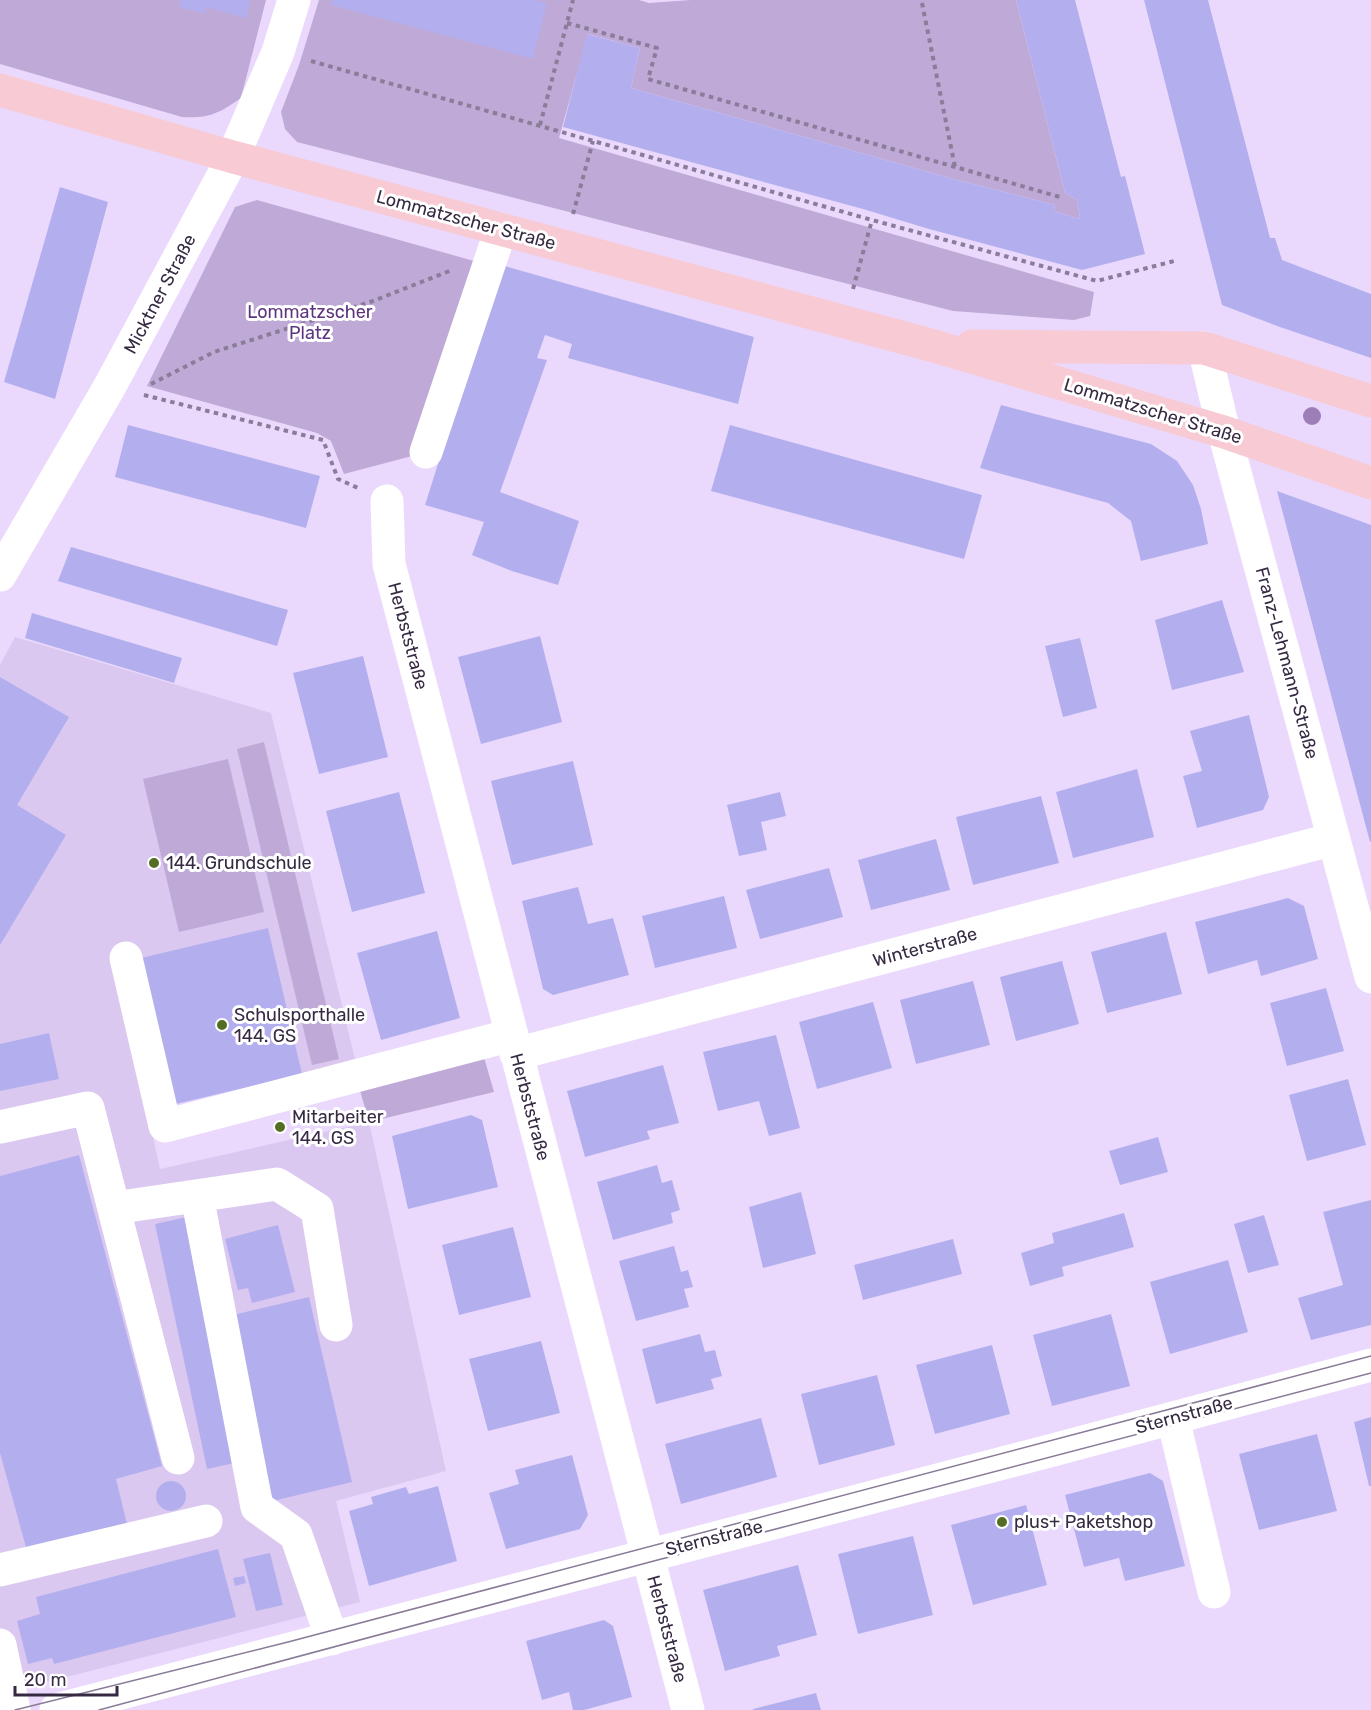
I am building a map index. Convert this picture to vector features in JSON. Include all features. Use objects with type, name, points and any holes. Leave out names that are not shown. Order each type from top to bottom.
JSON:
[{"type":"main road","name":"Lommatzscher Straße","points":[[0,90],[233,157],[497,242],[564,247],[934,346],[1224,432],[1371,483]]},
{"type":"main road","name":"Lommatzscher Straße","points":[[934,346],[1204,348],[1371,401]]},
{"type":"street","name":"Micktner Straße","points":[[0,575],[110,386],[233,157],[278,52],[294,0]]},
{"type":"street","points":[[426,453],[497,242]]},
{"type":"street","name":"Franz-Lehmann-Straße","points":[[1204,348],[1224,432],[1371,977]]},
{"type":"street","name":"Herbststraße","points":[[387,501],[389,564],[688,1710]]},
{"type":"street","name":"Winterstraße","points":[[126,958],[165,1126],[514,1045],[1334,839]]},
{"type":"street","points":[[0,1128],[88,1108],[178,1458]]},
{"type":"street","points":[[114,1208],[278,1184],[317,1209],[336,1325]]},
{"type":"street","points":[[197,1196],[256,1507],[296,1535],[332,1638]]},
{"type":"street","name":"Sternstraße","points":[[56,1710],[119,1702],[332,1638],[1371,1365]]},
{"type":"street","points":[[1173,1418],[1214,1592]]},
{"type":"street","points":[[0,1570],[206,1521]]},
{"type":"street","points":[[0,1645],[14,1710]]},
{"type":"path","points":[[540,125],[573,0]]},
{"type":"path","points":[[922,3],[955,167]]},
{"type":"path","points":[[567,24],[657,48],[648,79],[1060,197]]},
{"type":"path","points":[[278,52],[872,220],[1097,281],[1178,260]]},
{"type":"path","points":[[564,247],[593,141]]},
{"type":"path","points":[[843,321],[872,220]]},
{"type":"path","points":[[387,501],[338,479],[323,440],[139,393],[147,386],[214,352],[373,301],[497,242]]},
{"type":"shaded area","points":[[15,637],[271,713],[355,1059],[302,1074],[127,1018],[160,1169],[369,1122],[446,1471],[336,1501],[360,1602],[0,1694],[0,665]]},
{"type":"green space","points":[[0,0],[266,0],[241,98],[213,114],[182,117],[0,64]]},
{"type":"green space","points":[[319,0],[639,0],[649,3],[691,0],[1016,0],[1065,193],[1077,200],[1080,219],[1054,211],[1055,205],[946,177],[631,88],[640,48],[588,34],[559,138],[1094,292],[1090,316],[1074,320],[953,311],[297,142],[285,129],[281,112],[299,65]]},
{"type":"green space","name":"Lommatzscher Platz","points":[[257,200],[474,261],[412,456],[344,474],[331,441],[317,433],[147,386],[235,207]]},
{"type":"green space","points":[[264,742],[339,1059],[312,1065],[237,749]]},
{"type":"green space","points":[[228,759],[264,912],[179,932],[143,779]]},
{"type":"green space","points":[[483,1054],[494,1092],[369,1122],[359,1087]]},
{"type":"building","points":[[180,0],[250,0],[246,18],[206,7],[205,14],[179,7]]},
{"type":"building","points":[[332,0],[535,0],[547,3],[533,59],[331,5]]},
{"type":"building","points":[[1016,0],[1075,0],[1121,177],[1125,176],[1145,254],[1082,270],[563,127],[587,34],[640,48],[631,88],[946,177],[1055,205],[1054,211],[1080,219],[1077,200],[1065,193]]},
{"type":"building","points":[[1144,0],[1208,0],[1270,238],[1275,238],[1282,260],[1371,294],[1371,358],[1222,305]]},
{"type":"building","points":[[60,187],[108,202],[55,399],[4,382]]},
{"type":"building","points":[[501,265],[754,337],[738,404],[568,358],[572,344],[545,335],[537,358],[547,360],[500,492],[579,521],[558,585],[512,571],[472,555],[484,522],[425,505]]},
{"type":"building","points":[[1001,405],[1151,444],[1177,461],[1193,485],[1201,509],[1208,544],[1141,561],[1131,521],[1108,503],[980,468]]},
{"type":"building","points":[[128,425],[320,476],[306,528],[115,477]]},
{"type":"building","points":[[730,425],[982,495],[964,559],[711,491]]},
{"type":"building","points":[[1277,491],[1371,525],[1370,842]]},
{"type":"building","points":[[71,547],[288,610],[277,646],[58,581]]},
{"type":"building","points":[[1222,600],[1244,672],[1172,690],[1155,620]]},
{"type":"building","points":[[32,613],[182,658],[174,683],[25,638]]},
{"type":"building","points":[[540,636],[562,722],[481,744],[458,657]]},
{"type":"building","points":[[1080,638],[1097,708],[1063,717],[1045,646]]},
{"type":"building","points":[[363,656],[388,757],[319,774],[293,673]]},
{"type":"building","points":[[0,677],[69,717],[17,805],[66,835],[0,945]]},
{"type":"building","points":[[1249,715],[1269,797],[1263,810],[1197,828],[1183,776],[1202,771],[1190,731]]},
{"type":"building","points":[[573,761],[593,845],[512,865],[491,781]]},
{"type":"building","points":[[1137,769],[1154,837],[1073,858],[1056,792]]},
{"type":"building","points":[[399,792],[425,893],[352,912],[326,811]]},
{"type":"building","points":[[780,792],[786,816],[761,822],[767,850],[739,856],[727,805]]},
{"type":"building","points":[[1041,796],[1059,863],[973,885],[956,817]]},
{"type":"building","points":[[936,839],[950,890],[871,910],[858,860]]},
{"type":"building","points":[[829,868],[843,917],[760,939],[746,890]]},
{"type":"building","points":[[578,887],[588,924],[613,918],[629,975],[553,995],[543,989],[522,901]]},
{"type":"building","points":[[724,896],[737,948],[655,968],[642,916]]},
{"type":"building","points":[[1288,898],[1304,906],[1318,959],[1261,976],[1257,960],[1208,974],[1195,922]]},
{"type":"building","name":"Schulsporthalle 144. GS","points":[[268,928],[302,1074],[172,1105],[137,959]]},
{"type":"building","points":[[437,931],[460,1018],[381,1040],[357,953]]},
{"type":"building","points":[[1166,932],[1182,994],[1107,1013],[1091,952]]},
{"type":"building","points":[[1062,961],[1079,1024],[1016,1041],[1000,977]]},
{"type":"building","points":[[973,981],[990,1045],[916,1064],[900,1000]]},
{"type":"building","points":[[1326,988],[1344,1051],[1287,1066],[1270,1003]]},
{"type":"building","points":[[873,1002],[892,1068],[817,1089],[799,1022]]},
{"type":"building","points":[[49,1033],[59,1079],[0,1091],[0,1044]]},
{"type":"building","points":[[776,1035],[800,1128],[769,1136],[759,1101],[718,1111],[703,1052]]},
{"type":"building","points":[[663,1065],[679,1123],[647,1131],[650,1139],[585,1157],[567,1091]]},
{"type":"building","points":[[1348,1079],[1366,1145],[1307,1161],[1289,1095]]},
{"type":"building","points":[[471,1115],[482,1120],[498,1187],[408,1209],[392,1136]]},
{"type":"building","points":[[1158,1137],[1168,1172],[1120,1185],[1109,1151]]},
{"type":"building","points":[[79,1155],[162,1466],[116,1479],[127,1524],[27,1551],[0,1453],[0,1176]]},
{"type":"building","points":[[657,1165],[662,1183],[672,1180],[680,1210],[671,1213],[673,1223],[613,1240],[597,1182]]},
{"type":"building","points":[[801,1192],[816,1254],[763,1268],[749,1207]]},
{"type":"building","points":[[1371,1200],[1371,1325],[1311,1340],[1298,1298],[1343,1285],[1323,1212]]},
{"type":"building","points":[[1124,1213],[1134,1247],[1062,1267],[1064,1276],[1030,1286],[1021,1253],[1054,1243],[1052,1233]]},
{"type":"building","points":[[1264,1215],[1279,1265],[1248,1273],[1234,1224]]},
{"type":"building","points":[[187,1217],[239,1462],[207,1469],[155,1224]]},
{"type":"building","points":[[278,1225],[295,1292],[252,1303],[248,1288],[238,1290],[225,1239]]},
{"type":"building","points":[[513,1227],[531,1297],[459,1315],[442,1245]]},
{"type":"building","points":[[953,1239],[962,1274],[863,1300],[854,1265]]},
{"type":"building","points":[[674,1246],[681,1272],[688,1270],[693,1287],[684,1289],[689,1307],[636,1321],[619,1261]]},
{"type":"building","points":[[1228,1260],[1248,1332],[1170,1354],[1150,1282]]},
{"type":"building","points":[[309,1297],[352,1482],[273,1501],[229,1316]]},
{"type":"building","points":[[1111,1314],[1130,1386],[1052,1406],[1033,1335]]},
{"type":"building","points":[[700,1334],[705,1352],[715,1350],[722,1376],[711,1379],[714,1389],[656,1404],[642,1349]]},
{"type":"building","points":[[541,1341],[560,1413],[488,1431],[469,1359]]},
{"type":"building","points":[[992,1345],[1010,1414],[935,1434],[916,1365]]},
{"type":"building","points":[[877,1375],[895,1445],[819,1465],[801,1394]]},
{"type":"building","points":[[1371,1417],[1371,1486],[1369,1486],[1354,1422]]},
{"type":"building","points":[[761,1418],[777,1477],[681,1504],[665,1444]]},
{"type":"building","points":[[1317,1434],[1337,1511],[1259,1530],[1239,1454]]},
{"type":"building","points":[[572,1455],[588,1515],[580,1529],[506,1549],[489,1493],[519,1484],[515,1470]]},
{"type":"building","points":[[1150,1473],[1163,1481],[1185,1566],[1125,1581],[1119,1558],[1084,1567],[1065,1495]]},
{"type":"building","points":[[171,1481],[182,1485],[186,1496],[182,1507],[171,1511],[160,1507],[156,1496],[160,1485]]},
{"type":"building","points":[[438,1486],[457,1561],[369,1586],[349,1511],[373,1504],[371,1497],[406,1487],[409,1494]]},
{"type":"building","points":[[1026,1505],[1047,1585],[973,1605],[951,1525]]},
{"type":"building","points":[[913,1536],[933,1615],[858,1634],[838,1554]]},
{"type":"building","points":[[218,1549],[236,1617],[54,1664],[52,1658],[28,1664],[17,1621],[40,1614],[36,1597]]},
{"type":"building","points":[[270,1553],[283,1605],[256,1611],[243,1559]]},
{"type":"building","points":[[798,1565],[817,1635],[777,1646],[780,1656],[725,1671],[703,1590]]},
{"type":"building","points":[[244,1576],[246,1583],[235,1586],[233,1578]]},
{"type":"building","points":[[604,1620],[613,1626],[632,1697],[584,1710],[573,1710],[569,1692],[542,1700],[526,1641]]},
{"type":"building","points":[[816,1693],[821,1710],[753,1710],[753,1709]]},
{"type":"tram line","points":[[15,1710],[288,1642],[1371,1356]]},
{"type":"tram line","points":[[99,1710],[650,1562],[1371,1373]]},
{"type":"place","name":"144. Grundschule","points":[[154,863]]},
{"type":"place","name":"Schulsporthalle 144. GS","points":[[222,1025]]},
{"type":"place","name":"Mitarbeiter 144. GS","points":[[280,1127]]},
{"type":"place","name":"plus+ Paketshop","points":[[1002,1522]]}]
